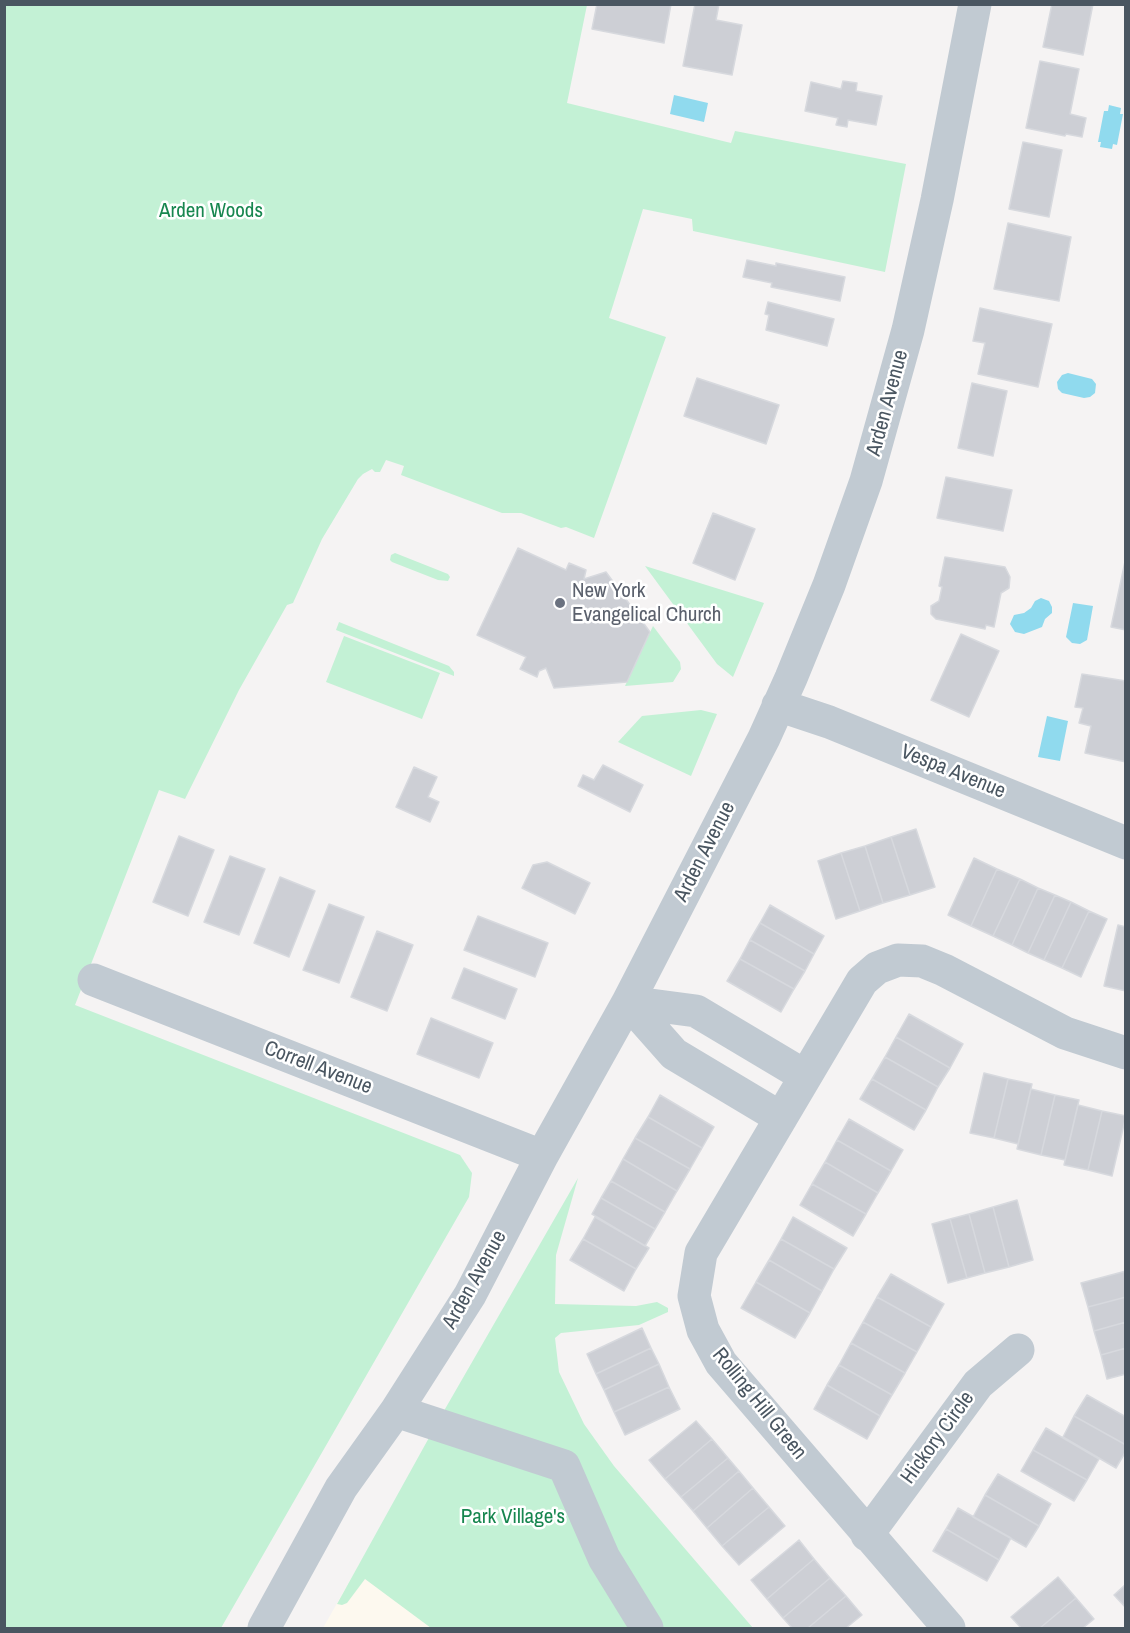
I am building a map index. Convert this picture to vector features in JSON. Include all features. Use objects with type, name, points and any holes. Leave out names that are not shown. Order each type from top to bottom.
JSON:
[{"type":"street","name":"Arden Avenue","points":[[264,1629],[341,1488],[396,1411],[470,1295],[628,1002],[764,738],[828,585],[866,481],[908,330],[937,200],[975,4]]},
{"type":"street","name":"Vespa Avenue","points":[[778,705],[829,722],[1125,843]]},
{"type":"street","name":"Rolling Hill Green","points":[[949,1629],[721,1363],[703,1330],[694,1296],[701,1253],[862,981],[877,968],[898,960],[922,961],[944,970],[1065,1033],[1125,1053]]},
{"type":"street","name":"Correll Avenue","points":[[94,980],[543,1156]]},
{"type":"street","points":[[628,1002],[696,1011],[805,1076]]},
{"type":"street","points":[[628,1002],[674,1054],[781,1118]]},
{"type":"street","name":"Hickory Circle","points":[[867,1534],[978,1384],[1018,1350]]},
{"type":"street","points":[[396,1411],[564,1466],[604,1558],[647,1629]]},
{"type":"shaded area","points":[[369,1547],[442,1628],[323,1628]]},
{"type":"green space","name":"Arden Woods","points":[[5,5],[587,5],[567,103],[731,143],[735,131],[906,164],[885,272],[693,231],[692,219],[643,209],[609,318],[666,337],[594,538],[521,513],[502,513],[401,475],[404,466],[386,460],[380,472],[372,469],[358,479],[322,539],[293,603],[287,605],[239,690],[185,799],[159,790],[75,1005],[460,1155],[472,1173],[469,1197],[221,1628],[5,1628]]},
{"type":"green space","points":[[395,553],[448,574],[450,577],[448,581],[438,580],[392,562],[391,555]]},
{"type":"green space","points":[[645,566],[764,603],[733,677],[717,664]]},
{"type":"green space","points":[[339,622],[449,666],[454,676],[336,630]]},
{"type":"green space","points":[[653,626],[680,662],[681,669],[673,682],[625,686]]},
{"type":"green space","points":[[344,636],[440,673],[422,719],[326,682]]},
{"type":"green space","points":[[701,710],[717,714],[691,776],[618,742],[642,716]]},
{"type":"green space","name":"Park Village's","points":[[578,1178],[556,1255],[555,1304],[636,1306],[657,1302],[668,1308],[668,1312],[639,1325],[561,1333],[555,1338],[559,1372],[584,1424],[614,1466],[753,1628],[431,1628],[365,1579],[347,1603],[337,1604],[441,1416]]},
{"type":"water","points":[[674,95],[708,103],[704,122],[670,114]]},
{"type":"water","points":[[1109,105],[1121,108],[1120,114],[1123,114],[1117,145],[1113,144],[1112,149],[1100,147],[1101,142],[1098,142],[1104,111],[1108,111]]},
{"type":"water","points":[[1068,373],[1092,379],[1096,384],[1095,393],[1084,398],[1062,393],[1058,389],[1057,382],[1062,375]]},
{"type":"water","points":[[1041,598],[1049,601],[1052,607],[1052,613],[1045,619],[1042,627],[1024,634],[1015,632],[1010,624],[1014,615],[1024,613]]},
{"type":"water","points":[[1073,603],[1093,606],[1087,640],[1080,644],[1072,643],[1066,637]]},
{"type":"water","points":[[1047,716],[1068,721],[1060,761],[1038,757]]},
{"type":"building","points":[[597,4],[671,4],[664,43],[592,29]]},
{"type":"building","points":[[695,4],[719,4],[716,20],[742,25],[732,75],[683,66]]},
{"type":"building","points":[[1052,4],[1093,4],[1083,55],[1043,47]]},
{"type":"building","points":[[1040,61],[1079,69],[1070,114],[1086,118],[1082,137],[1026,128]]},
{"type":"building","points":[[843,81],[857,83],[856,91],[882,96],[876,125],[848,120],[847,127],[836,125],[838,118],[805,111],[811,82],[841,89]]},
{"type":"building","points":[[1023,142],[1062,150],[1049,217],[1009,209]]},
{"type":"building","points":[[1008,223],[1071,237],[1059,301],[994,289]]},
{"type":"building","points":[[747,260],[776,266],[776,263],[845,277],[840,301],[771,287],[772,283],[743,277]]},
{"type":"building","points":[[768,302],[834,319],[827,346],[766,330],[769,315],[765,314]]},
{"type":"building","points":[[980,308],[1052,324],[1038,387],[978,374],[985,343],[973,341]]},
{"type":"building","points":[[697,378],[779,405],[766,444],[684,416]]},
{"type":"building","points":[[972,383],[1007,391],[993,456],[958,448]]},
{"type":"building","points":[[946,477],[1012,490],[1003,531],[937,518]]},
{"type":"building","points":[[713,513],[755,529],[735,580],[693,563]]},
{"type":"building","name":"New York Evangelical Church","points":[[518,548],[566,570],[569,563],[586,570],[584,579],[606,572],[650,632],[627,682],[554,688],[546,668],[539,671],[537,677],[520,669],[526,657],[477,635]]},
{"type":"building","points":[[945,557],[1005,567],[1010,577],[1009,588],[1001,593],[994,627],[986,625],[985,629],[936,619],[931,614],[931,606],[939,601],[942,587],[939,586]]},
{"type":"building","points":[[1126,557],[1126,630],[1111,627]]},
{"type":"building","points":[[961,634],[999,651],[969,717],[931,700]]},
{"type":"building","points":[[1082,674],[1126,681],[1126,762],[1085,753],[1091,726],[1079,723],[1083,708],[1075,707]]},
{"type":"building","points":[[603,765],[643,785],[630,812],[578,786],[583,775],[594,780]]},
{"type":"building","points":[[414,767],[437,777],[428,797],[439,802],[430,822],[396,807]]},
{"type":"building","points":[[916,829],[935,887],[910,895],[891,837]]},
{"type":"building","points":[[179,836],[214,850],[188,916],[153,902]]},
{"type":"building","points":[[891,837],[910,895],[883,903],[865,846]]},
{"type":"building","points":[[865,846],[883,903],[860,911],[841,853]]},
{"type":"building","points":[[841,853],[860,911],[836,919],[818,861]]},
{"type":"building","points":[[230,856],[265,869],[239,935],[204,922]]},
{"type":"building","points":[[974,858],[997,869],[971,926],[948,915]]},
{"type":"building","points":[[547,862],[590,883],[575,914],[522,888],[533,865]]},
{"type":"building","points":[[997,869],[1020,879],[993,936],[971,926]]},
{"type":"building","points":[[280,877],[315,891],[289,957],[254,943]]},
{"type":"building","points":[[1020,879],[1038,888],[1012,945],[993,936]]},
{"type":"building","points":[[1038,888],[1055,895],[1028,953],[1012,945]]},
{"type":"building","points":[[1055,895],[1071,902],[1044,960],[1028,953]]},
{"type":"building","points":[[1071,902],[1089,911],[1062,968],[1044,960]]},
{"type":"building","points":[[329,904],[364,917],[339,983],[303,970]]},
{"type":"building","points":[[770,905],[824,936],[814,954],[760,923]]},
{"type":"building","points":[[1089,911],[1107,919],[1081,977],[1062,968]]},
{"type":"building","points":[[478,916],[548,943],[535,977],[464,950]]},
{"type":"building","points":[[760,923],[814,954],[805,971],[750,940]]},
{"type":"building","points":[[1118,925],[1126,927],[1126,991],[1104,986]]},
{"type":"building","points":[[377,931],[413,945],[387,1011],[351,997]]},
{"type":"building","points":[[750,940],[805,971],[794,989],[740,959]]},
{"type":"building","points":[[740,959],[794,989],[781,1012],[727,981]]},
{"type":"building","points":[[464,968],[517,989],[505,1019],[452,998]]},
{"type":"building","points":[[909,1014],[963,1044],[950,1068],[896,1037]]},
{"type":"building","points":[[431,1018],[493,1043],[479,1078],[417,1054]]},
{"type":"building","points":[[896,1037],[950,1068],[938,1087],[885,1057]]},
{"type":"building","points":[[885,1057],[938,1087],[926,1110],[872,1079]]},
{"type":"building","points":[[984,1073],[1008,1079],[994,1138],[970,1133]]},
{"type":"building","points":[[872,1079],[926,1110],[914,1130],[860,1099]]},
{"type":"building","points":[[1008,1079],[1032,1084],[1018,1144],[994,1138]]},
{"type":"building","points":[[1031,1089],[1055,1095],[1041,1155],[1017,1149]]},
{"type":"building","points":[[660,1095],[714,1127],[702,1148],[648,1117]]},
{"type":"building","points":[[1055,1095],[1079,1100],[1065,1160],[1041,1155]]},
{"type":"building","points":[[1078,1105],[1102,1111],[1088,1170],[1064,1165]]},
{"type":"building","points":[[1102,1111],[1126,1116],[1112,1176],[1088,1170]]},
{"type":"building","points":[[648,1117],[702,1148],[690,1169],[635,1138]]},
{"type":"building","points":[[849,1119],[903,1150],[891,1171],[837,1140]]},
{"type":"building","points":[[635,1138],[690,1169],[677,1191],[623,1159]]},
{"type":"building","points":[[837,1140],[891,1171],[878,1193],[825,1162]]},
{"type":"building","points":[[623,1159],[677,1191],[665,1212],[611,1181]]},
{"type":"building","points":[[825,1162],[878,1193],[866,1214],[812,1184]]},
{"type":"building","points":[[611,1181],[665,1212],[655,1229],[601,1198]]},
{"type":"building","points":[[812,1184],[866,1214],[853,1236],[800,1205]]},
{"type":"building","points":[[601,1198],[655,1229],[645,1246],[592,1214]]},
{"type":"building","points":[[1017,1200],[1033,1260],[1009,1267],[993,1207]]},
{"type":"building","points":[[993,1207],[1009,1267],[985,1273],[969,1214]]},
{"type":"building","points":[[969,1214],[985,1273],[967,1278],[950,1219]]},
{"type":"building","points":[[595,1217],[649,1248],[636,1269],[583,1239]]},
{"type":"building","points":[[793,1217],[847,1248],[834,1269],[781,1239]]},
{"type":"building","points":[[950,1219],[967,1278],[948,1283],[932,1224]]},
{"type":"building","points":[[583,1239],[636,1269],[624,1291],[570,1260]]},
{"type":"building","points":[[781,1239],[834,1269],[822,1291],[769,1260]]},
{"type":"building","points":[[769,1260],[822,1291],[810,1313],[756,1282]]},
{"type":"building","points":[[1126,1271],[1126,1297],[1088,1307],[1081,1283]]},
{"type":"building","points":[[891,1274],[944,1304],[931,1327],[877,1297]]},
{"type":"building","points":[[756,1282],[810,1313],[795,1338],[741,1308]]},
{"type":"building","points":[[877,1297],[931,1327],[917,1352],[863,1322]]},
{"type":"building","points":[[1126,1297],[1126,1322],[1094,1331],[1088,1307]]},
{"type":"building","points":[[863,1322],[917,1352],[905,1373],[851,1343]]},
{"type":"building","points":[[1126,1322],[1126,1348],[1101,1355],[1094,1331]]},
{"type":"building","points":[[642,1328],[651,1348],[596,1374],[587,1354]]},
{"type":"building","points":[[851,1343],[905,1373],[892,1395],[839,1365]]},
{"type":"building","points":[[651,1348],[659,1364],[604,1390],[596,1374]]},
{"type":"building","points":[[1126,1348],[1126,1374],[1107,1379],[1101,1355]]},
{"type":"building","points":[[659,1364],[669,1387],[614,1412],[604,1390]]},
{"type":"building","points":[[839,1365],[892,1395],[880,1416],[827,1385]]},
{"type":"building","points":[[827,1385],[880,1416],[867,1439],[814,1409]]},
{"type":"building","points":[[669,1387],[680,1409],[625,1435],[614,1412]]},
{"type":"building","points":[[1087,1395],[1126,1417],[1126,1445],[1074,1416]]},
{"type":"building","points":[[1074,1416],[1126,1445],[1126,1451],[1116,1468],[1063,1437]]},
{"type":"building","points":[[696,1421],[712,1439],[665,1479],[649,1460]]},
{"type":"building","points":[[1046,1428],[1099,1459],[1087,1480],[1033,1450]]},
{"type":"building","points":[[712,1439],[728,1458],[681,1497],[665,1479]]},
{"type":"building","points":[[1033,1450],[1087,1480],[1074,1501],[1021,1471]]},
{"type":"building","points":[[728,1458],[739,1471],[693,1511],[681,1497]]},
{"type":"building","points":[[739,1471],[753,1488],[707,1528],[693,1511]]},
{"type":"building","points":[[998,1474],[1051,1504],[1039,1526],[985,1495]]},
{"type":"building","points":[[753,1488],[769,1507],[722,1546],[707,1528]]},
{"type":"building","points":[[985,1495],[1039,1526],[1026,1547],[973,1517]]},
{"type":"building","points":[[769,1507],[785,1526],[739,1565],[722,1546]]},
{"type":"building","points":[[958,1508],[1011,1538],[999,1560],[946,1529]]},
{"type":"building","points":[[946,1529],[999,1560],[987,1581],[933,1551]]},
{"type":"building","points":[[799,1540],[814,1559],[767,1599],[751,1580]]},
{"type":"building","points":[[814,1559],[830,1578],[783,1618],[767,1599]]},
{"type":"building","points":[[1058,1577],[1076,1598],[1040,1628],[1021,1628],[1011,1617]]},
{"type":"building","points":[[830,1578],[846,1596],[808,1628],[792,1628],[783,1618]]},
{"type":"building","points":[[1126,1584],[1126,1608],[1114,1595]]},
{"type":"building","points":[[846,1596],[862,1615],[846,1628],[808,1628]]},
{"type":"building","points":[[1076,1598],[1094,1619],[1083,1628],[1040,1628]]},
{"type":"place","name":"New York Evangelical Church","points":[[560,603]]}]
